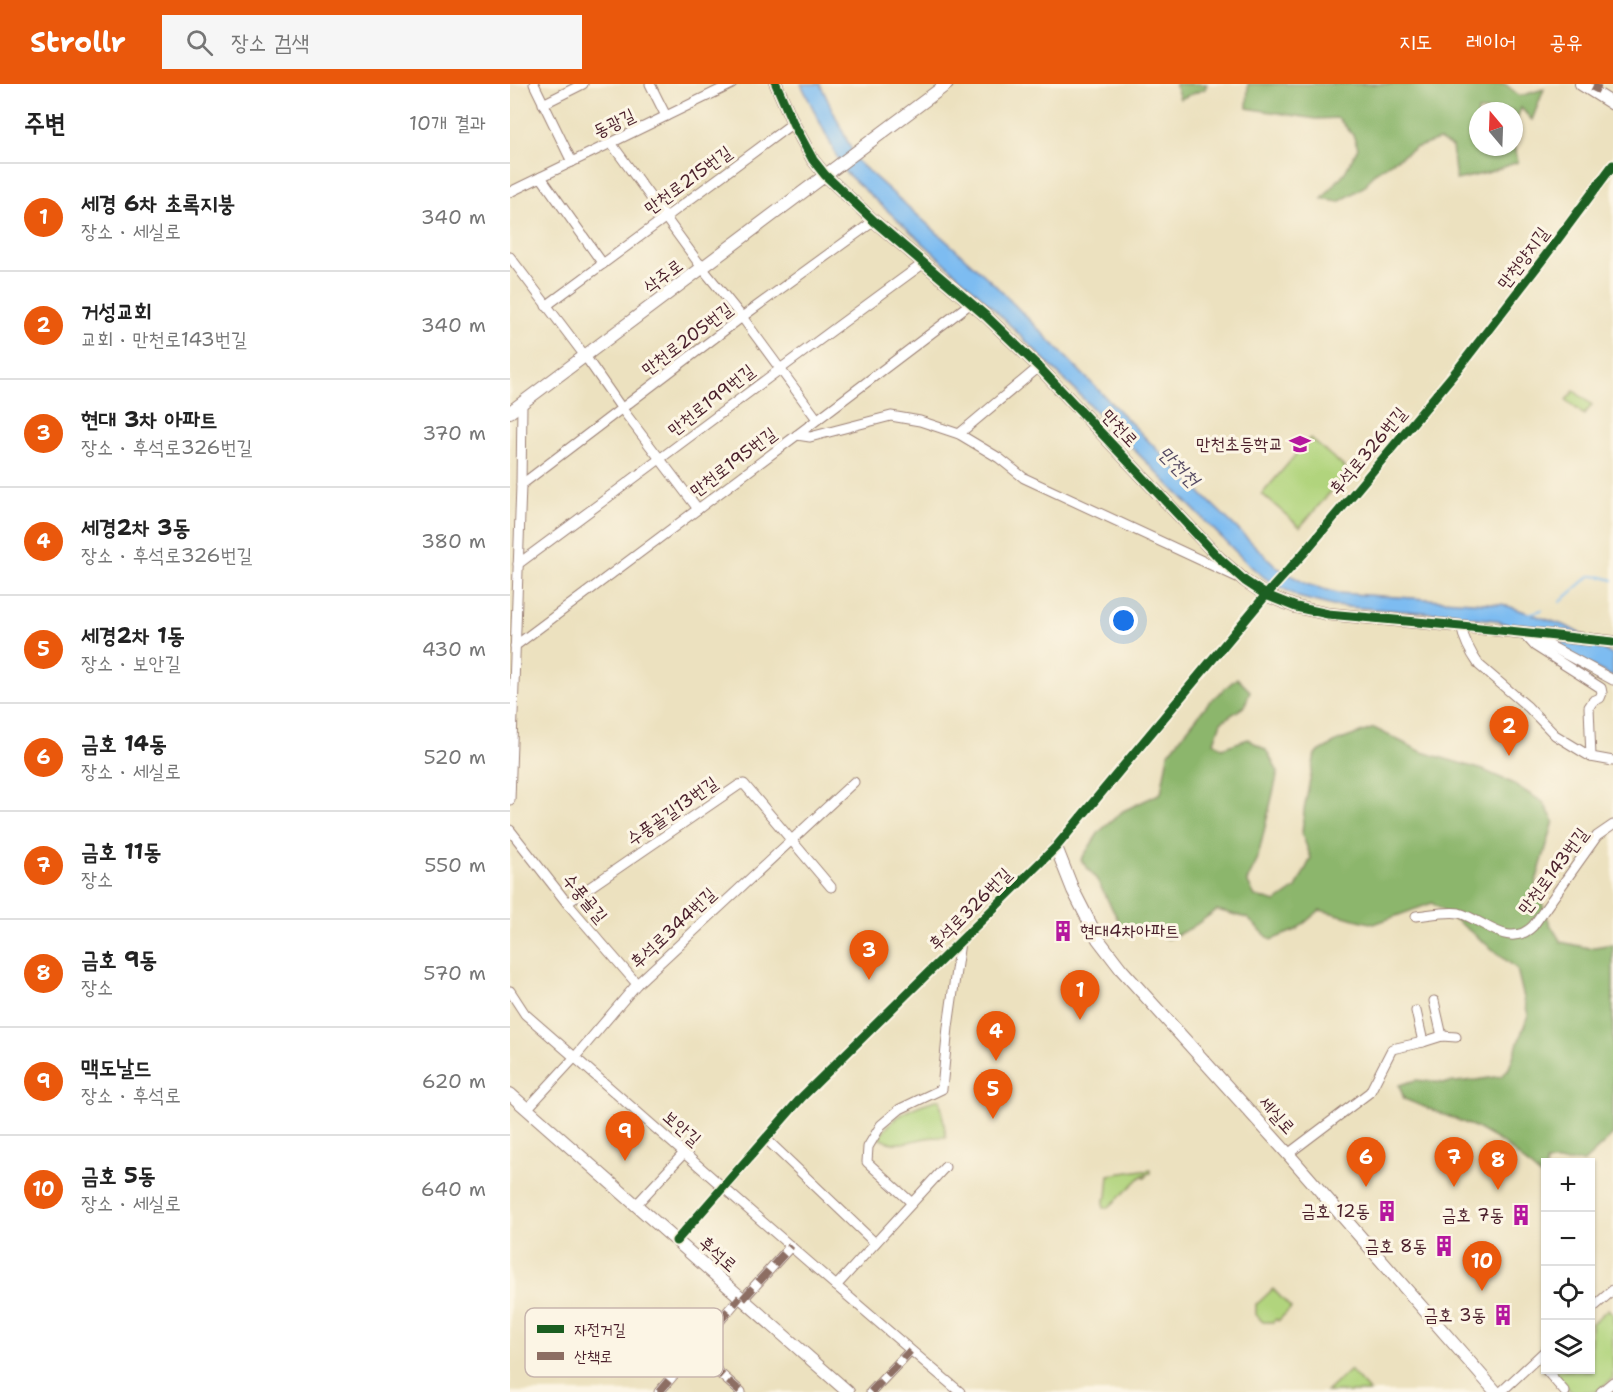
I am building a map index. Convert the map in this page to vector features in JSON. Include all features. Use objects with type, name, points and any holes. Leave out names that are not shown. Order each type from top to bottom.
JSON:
[{"type":"street","points":[[534,84],[572,162]]},
{"type":"street","points":[[543,104],[583,84]]},
{"type":"street","points":[[650,84],[666,116]]},
{"type":"street","name":"동광길","points":[[510,192],[732,84]]},
{"type":"street","name":"만천로","points":[[776,84],[793,123],[813,160],[825,175],[874,221],[986,316],[1039,367],[1219,558],[1245,581]]},
{"type":"street","name":"삭주로","points":[[510,412],[947,84]]},
{"type":"street","points":[[1581,84],[1596,88],[1613,104]]},
{"type":"street","name":"만천로215번길","points":[[546,306],[793,123]]},
{"type":"street","points":[[611,143],[817,419]]},
{"type":"street","name":"만천양지길","points":[[1458,369],[1544,259],[1613,165]]},
{"type":"street","points":[[541,177],[603,264]]},
{"type":"street","name":"만천로205번길","points":[[521,485],[742,317],[874,221]]},
{"type":"street","points":[[510,257],[698,509]]},
{"type":"street","name":"만천로199번길","points":[[518,564],[924,262]]},
{"type":"street","name":"만천로195번길","points":[[515,646],[971,303]]},
{"type":"street","points":[[958,434],[1039,367]]},
{"type":"street","name":"후석로326번길","points":[[676,1241],[802,1096],[1056,847],[1458,369]]},
{"type":"street","points":[[510,800],[522,404]]},
{"type":"street","name":"만천로","points":[[796,435],[810,437],[891,416],[958,434],[999,458],[1024,478],[1270,591],[1296,607],[1328,614],[1613,642]]},
{"type":"street","points":[[1461,626],[1472,656],[1556,735],[1591,757],[1613,761]]},
{"type":"street","points":[[1528,634],[1535,646],[1601,688],[1600,698],[1593,701],[1589,707],[1591,757]]},
{"type":"street","points":[[1528,634],[1613,680]]},
{"type":"street","points":[[1602,693],[1613,695]]},
{"type":"street","name":"후석로344번길","points":[[527,1109],[637,984],[854,782]]},
{"type":"street","name":"수풍골길13번길","points":[[567,903],[739,785],[744,784],[831,887]]},
{"type":"street","name":"만천로143번길","points":[[1416,916],[1457,913],[1509,936],[1522,934],[1533,926],[1597,836],[1613,825]]},
{"type":"street","name":"수풍골길","points":[[510,830],[567,903],[637,984]]},
{"type":"street","name":"세실로","points":[[1056,847],[1073,890],[1098,939],[1121,969],[1288,1154],[1496,1392]]},
{"type":"street","name":"후석로326번길","points":[[912,1203],[867,1161],[868,1147],[881,1125],[900,1109],[942,1089],[960,942]]},
{"type":"street","name":"보안길","points":[[510,991],[525,1014],[685,1152],[910,1351],[948,1388],[960,1392]]},
{"type":"street","points":[[1434,1001],[1442,1036]]},
{"type":"street","points":[[1416,1011],[1423,1042]]},
{"type":"street","points":[[1288,1154],[1370,1092],[1392,1049],[1442,1036],[1456,1037]]},
{"type":"street","name":"후석로","points":[[510,1094],[848,1392]]},
{"type":"street","points":[[765,1137],[876,1243]]},
{"type":"street","points":[[636,1205],[685,1152]]},
{"type":"street","points":[[836,1286],[945,1167]]},
{"type":"street","points":[[723,1319],[791,1246]]},
{"type":"street","points":[[1595,1306],[1613,1290]]},
{"type":"street","points":[[872,1392],[910,1351]]},
{"type":"street","points":[[1501,1392],[1541,1354]]},
{"type":"street","points":[[1536,1359],[1541,1364]]},
{"type":"street","points":[[1550,1374],[1565,1392]]},
{"type":"street","points":[[723,1376],[741,1392]]},
{"type":"street","points":[[659,1392],[672,1377]]},
{"type":"green space","points":[[1175,84],[1207,84],[1205,89],[1180,99]]},
{"type":"green space","points":[[1248,84],[1505,84],[1520,96],[1544,89],[1532,120],[1523,110],[1523,102],[1469,102],[1469,156],[1517,156],[1518,162],[1487,173],[1456,180],[1452,147],[1439,140],[1415,148],[1395,160],[1373,174],[1365,186],[1339,202],[1322,199],[1345,172],[1358,148],[1353,135],[1338,118],[1316,119],[1247,108]]},
{"type":"green space","points":[[1574,391],[1592,405],[1584,415],[1566,400]]},
{"type":"green space","points":[[1310,438],[1349,471],[1300,527],[1262,494]]},
{"type":"green space","points":[[1237,678],[1250,691],[1245,706],[1221,722],[1214,742],[1222,748],[1248,739],[1266,750],[1278,772],[1257,861],[1247,881],[1255,896],[1276,902],[1296,888],[1311,858],[1302,834],[1304,810],[1315,754],[1338,741],[1374,728],[1422,752],[1483,770],[1510,782],[1543,802],[1554,821],[1535,885],[1550,924],[1561,942],[1589,948],[1613,944],[1613,1135],[1588,1158],[1541,1158],[1541,1176],[1503,1143],[1475,1127],[1404,1099],[1399,1085],[1416,1080],[1445,1083],[1502,1076],[1509,1068],[1528,1015],[1517,969],[1432,903],[1374,924],[1320,910],[1296,930],[1271,940],[1247,918],[1217,910],[1191,928],[1168,939],[1143,928],[1123,929],[1097,880],[1081,860],[1099,832],[1123,811],[1161,793],[1168,754],[1209,702]]},
{"type":"green space","points":[[940,1099],[946,1137],[897,1143],[879,1138],[891,1123],[905,1112]]},
{"type":"green space","points":[[1151,1170],[1151,1173],[1145,1174],[1147,1176],[1145,1178],[1143,1175],[1108,1208],[1104,1208],[1109,1175]]},
{"type":"green space","points":[[1273,1289],[1291,1308],[1278,1321],[1276,1319],[1273,1322],[1263,1322],[1256,1315],[1256,1304]]},
{"type":"green space","points":[[1608,1309],[1613,1314],[1613,1378],[1596,1392],[1571,1392],[1555,1374],[1595,1374],[1595,1320]]},
{"type":"green space","points":[[1350,1370],[1370,1392],[1326,1392]]},
{"type":"water","points":[[801,84],[820,84],[857,161],[992,282],[1188,481],[1278,568],[1306,584],[1337,593],[1502,604],[1566,626],[1596,642],[1613,655],[1613,677],[1572,656],[1556,644],[1495,620],[1333,606],[1298,597],[1265,578],[1248,564],[980,295],[844,171]]},
{"type":"waterway","points":[[1560,602],[1590,576],[1613,580]]},
{"type":"waterway","points":[[1528,614],[1542,610]]},
{"type":"marked path","points":[[1594,92],[1598,84]]},
{"type":"marked path","points":[[743,1299],[791,1246]]},
{"type":"marked path","points":[[723,1317],[740,1297]]},
{"type":"marked path","points":[[871,1392],[910,1351]]},
{"type":"marked path","points":[[723,1376],[741,1392]]},
{"type":"marked path","points":[[659,1392],[672,1377]]},
{"type":"cycle path","points":[[776,84],[793,123],[813,160],[825,175],[874,221],[986,316],[1039,367],[1219,558],[1245,581],[1266,595],[1296,607],[1328,614],[1613,642]]},
{"type":"cycle path","points":[[676,1241],[802,1097],[1056,847],[1458,369],[1613,165]]},
{"type":"place","name":"만천초등학교","points":[[1300,444]]},
{"type":"place","name":"거성교회","points":[[1509,756]]},
{"type":"place","name":"현대4차아파트","points":[[1063,931]]},
{"type":"place","name":"현대 3차 아파트","points":[[869,980]]},
{"type":"place","name":"세경 6차 초록지붕","points":[[1080,1020]]},
{"type":"place","name":"세경2차 3동","points":[[996,1061]]},
{"type":"place","name":"세경2차 1동","points":[[993,1119]]},
{"type":"place","name":"맥도날드","points":[[625,1161]]},
{"type":"place","name":"금호 14동","points":[[1366,1187]]},
{"type":"place","name":"금호 11동","points":[[1454,1187]]},
{"type":"place","name":"금호 9동","points":[[1498,1190]]},
{"type":"place","name":"금호 12동","points":[[1387,1211]]},
{"type":"place","name":"금호 7동","points":[[1521,1215]]},
{"type":"place","name":"금호 8동","points":[[1444,1246]]},
{"type":"place","name":"금호 5동","points":[[1482,1291]]},
{"type":"place","name":"금호 3동","points":[[1503,1315]]},
{"type":"water label","name":"만천천","points":[[1179,466]]}]
